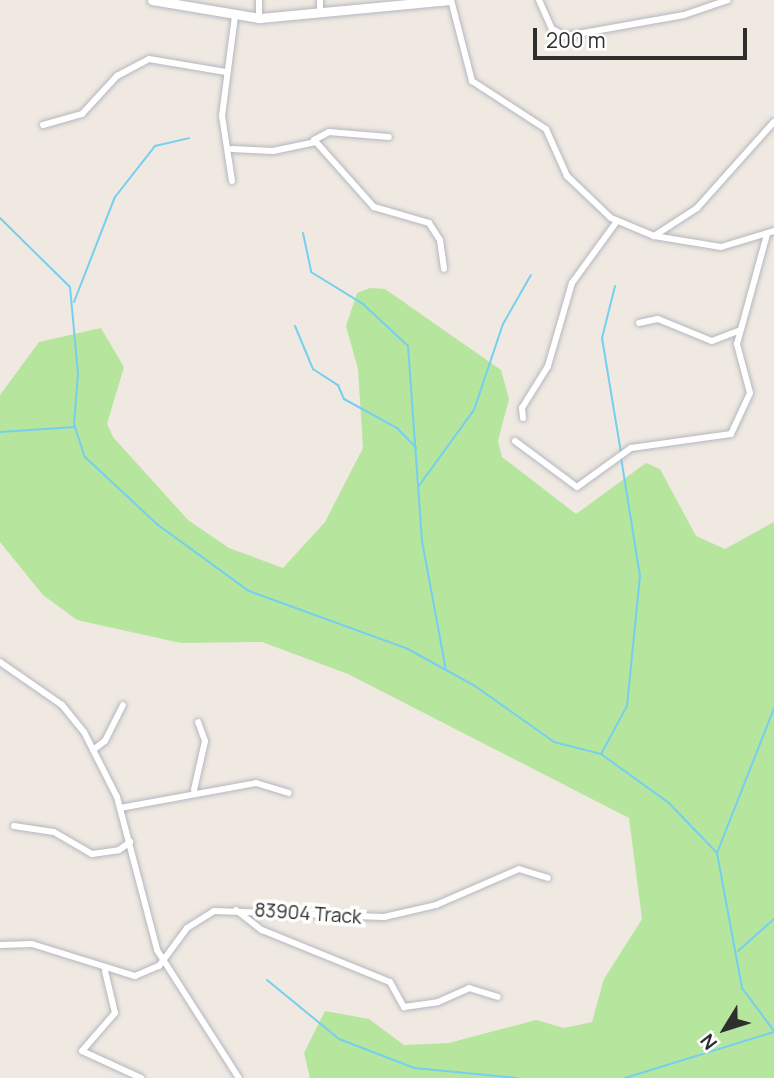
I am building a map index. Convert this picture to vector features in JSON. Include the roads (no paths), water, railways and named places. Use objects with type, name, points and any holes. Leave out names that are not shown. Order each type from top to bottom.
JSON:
[{"type":"street","points":[[152,0],[191,4],[235,16],[259,18],[320,14],[363,5],[445,0],[472,81],[546,129],[567,176],[617,221],[654,236],[721,247],[770,233]]},
{"type":"street","points":[[259,0],[259,18]]},
{"type":"street","points":[[320,0],[320,14]]},
{"type":"street","points":[[540,0],[552,29],[566,36],[684,15],[728,0]]},
{"type":"street","points":[[232,181],[232,149],[222,116],[235,16]]},
{"type":"street","points":[[43,125],[82,114],[117,76],[149,59],[226,72]]},
{"type":"street","points":[[654,236],[693,212],[774,122]]},
{"type":"street","points":[[232,149],[273,151],[329,132],[389,137]]},
{"type":"street","points":[[309,141],[360,184],[374,207],[429,223],[440,240],[444,269]]},
{"type":"street","points":[[523,418],[522,408],[548,366],[572,283],[617,221]]},
{"type":"street","points":[[515,440],[577,487],[631,448],[726,438],[741,420],[750,390],[737,346],[770,233]]},
{"type":"street","points":[[639,323],[658,319],[712,341],[740,330]]},
{"type":"street","points":[[0,662],[62,705],[93,750],[120,808],[148,928],[163,962],[239,1078]]},
{"type":"street","points":[[93,750],[105,741],[123,705]]},
{"type":"street","points":[[194,790],[205,741],[198,722]]},
{"type":"street","points":[[120,808],[194,790],[261,783],[288,793]]},
{"type":"street","points":[[14,826],[54,832],[92,854],[119,850],[130,842]]},
{"type":"street","name":"83904 Track","points":[[163,962],[191,925],[214,911],[384,917],[436,905],[519,869],[548,878]]},
{"type":"street","points":[[236,910],[262,930],[390,982],[404,1007],[438,1002],[468,988],[498,996]]},
{"type":"street","points":[[0,945],[32,944],[104,971],[135,976],[163,962]]},
{"type":"street","points":[[104,971],[114,1013],[82,1051],[141,1078]]},
{"type":"waterway","points":[[74,302],[115,197],[155,146],[189,138]]},
{"type":"waterway","points":[[0,218],[70,287],[78,374],[74,424],[85,457],[158,525],[249,591],[406,648],[475,686],[554,742],[601,754],[669,803],[717,853],[742,988],[774,1031]]},
{"type":"waterway","points":[[303,233],[311,272],[363,304],[408,346],[422,541],[446,670]]},
{"type":"waterway","points":[[418,487],[474,410],[503,324],[531,275]]},
{"type":"waterway","points":[[615,286],[602,338],[621,453]]},
{"type":"waterway","points":[[295,326],[313,369],[338,385],[344,399],[397,428],[416,448]]},
{"type":"waterway","points":[[0,432],[75,427]]},
{"type":"waterway","points":[[601,754],[627,706],[640,576],[621,458]]},
{"type":"waterway","points":[[717,853],[774,708]]},
{"type":"waterway","points":[[738,951],[774,919]]},
{"type":"waterway","points":[[267,980],[339,1039],[414,1068],[517,1078]]},
{"type":"waterway","points":[[625,1078],[774,1032]]}]
